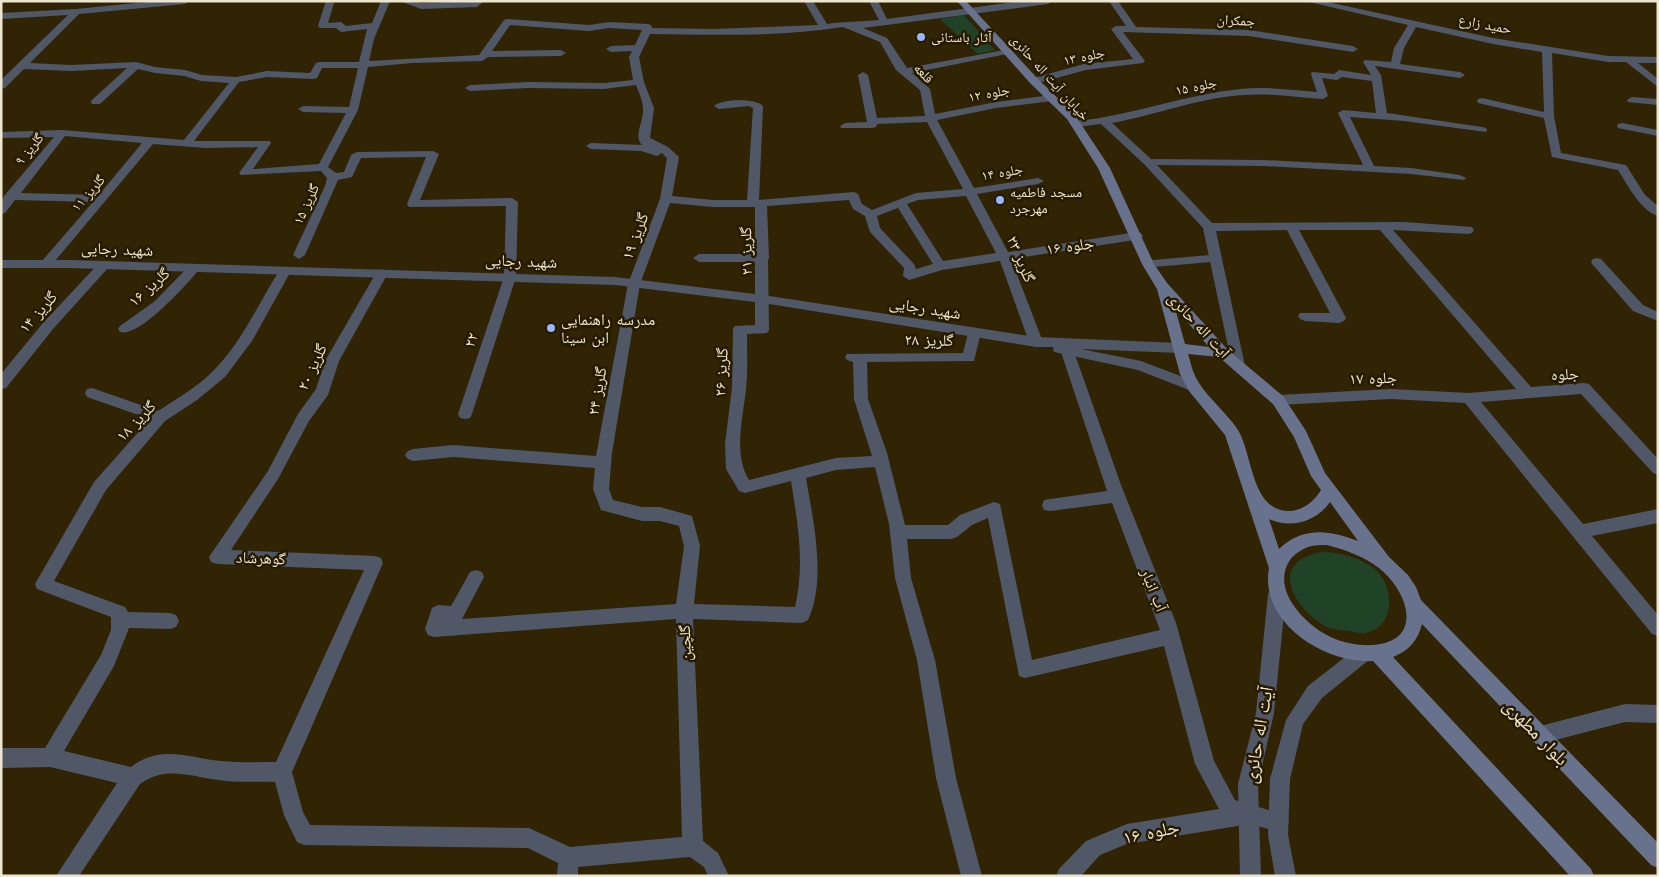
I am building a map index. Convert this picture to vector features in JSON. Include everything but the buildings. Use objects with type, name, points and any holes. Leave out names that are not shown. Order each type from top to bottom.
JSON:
[{"type":"main road","name":"خیابان آیت اله حائری","points":[[964,5],[1076,124],[1104,168],[1137,236],[1148,264],[1162,286]]},
{"type":"main road","name":"آیت اله حائری","points":[[1162,286],[1187,374],[1194,387],[1232,433],[1277,566]]},
{"type":"main road","name":"آیت اله حائری","points":[[1162,286],[1223,353],[1278,400],[1301,435],[1319,476],[1382,560]]},
{"type":"main road","points":[[1179,348],[1223,353]]},
{"type":"main road","points":[[1256,501],[1282,517],[1305,516],[1324,501],[1329,489]]},
{"type":"main road","points":[[1327,538],[1356,545],[1382,560],[1404,581],[1415,605],[1414,628],[1402,646],[1371,653],[1348,652],[1318,639],[1293,620],[1277,594],[1275,572],[1277,566],[1284,553],[1302,541],[1327,538]]},
{"type":"main road","name":"بلوار مطهری","points":[[1415,605],[1658,858]]},
{"type":"main road","points":[[1371,653],[1584,876]]},
{"type":"street","points":[[1,16],[76,12],[185,1]]},
{"type":"street","points":[[369,40],[386,1]]},
{"type":"street","points":[[404,1],[421,6],[477,4],[480,1]]},
{"type":"street","points":[[808,1],[824,27]]},
{"type":"street","points":[[873,1],[884,21]]},
{"type":"street","points":[[646,31],[714,32],[824,27],[884,21],[964,5],[1048,1]]},
{"type":"street","points":[[1113,1],[1132,28],[1116,29]]},
{"type":"street","name":"حمید زارع","points":[[1309,1],[1493,41],[1608,59],[1658,60]]},
{"type":"street","points":[[1,135],[62,133],[187,143],[266,144],[245,173],[323,167],[353,110],[372,26],[341,29],[341,25],[323,26],[330,3]]},
{"type":"street","points":[[1,86],[76,12]]},
{"type":"street","points":[[1,74],[18,69],[136,64],[155,70],[185,73],[201,78],[236,80],[267,74],[313,76],[319,65],[342,66],[364,63],[482,58],[507,22],[590,28],[609,25],[648,28],[634,57],[639,82],[648,102],[648,118],[643,133],[645,142],[664,149],[673,157]]},
{"type":"street","points":[[1395,66],[1399,48],[1414,23]]},
{"type":"street","name":"قلعه","points":[[849,25],[884,40],[904,72],[925,90],[931,119],[971,192]]},
{"type":"street","name":"جمکران","points":[[1116,29],[1249,33],[1353,49]]},
{"type":"street","name":"جلوه ۱۳","points":[[1034,80],[1084,67],[1140,60],[1116,29]]},
{"type":"street","points":[[611,49],[638,48]]},
{"type":"street","points":[[1548,50],[1549,116],[1556,156],[1622,167],[1641,197],[1658,212]]},
{"type":"street","points":[[904,72],[1007,51]]},
{"type":"street","points":[[485,54],[561,53]]},
{"type":"street","points":[[1628,59],[1658,84]]},
{"type":"street","points":[[1382,116],[1376,79],[1368,62],[1460,75]]},
{"type":"street","points":[[96,102],[136,64]]},
{"type":"street","name":"جلوه ۱۵","points":[[1076,124],[1105,122],[1233,92],[1282,92],[1323,96],[1316,74],[1337,76],[1339,73],[1376,79]]},
{"type":"street","points":[[863,75],[872,122]]},
{"type":"street","points":[[187,143],[236,80]]},
{"type":"street","points":[[470,88],[528,85],[604,86],[639,82]]},
{"type":"street","name":"جلوه ۱۲","points":[[845,126],[872,125],[872,122],[931,119],[996,105],[1052,98]]},
{"type":"street","points":[[1632,100],[1658,102]]},
{"type":"street","points":[[1482,101],[1549,116]]},
{"type":"street","name":"گلریز ۲۱","points":[[719,106],[750,103],[758,106],[757,203],[763,258],[763,299]]},
{"type":"street","points":[[303,109],[353,110]]},
{"type":"street","points":[[1371,170],[1342,113],[1382,116],[1482,130]]},
{"type":"street","points":[[1105,122],[1148,162],[1209,227],[1238,366]]},
{"type":"street","points":[[1622,126],[1658,133]]},
{"type":"street","name":"گلریز ۹","points":[[1,210],[10,196],[62,133]]},
{"type":"street","name":"گلریز ۱۱","points":[[46,264],[150,140]]},
{"type":"street","points":[[591,146],[642,148],[673,157]]},
{"type":"street","name":"۲۲","points":[[333,176],[348,175],[357,155],[433,154],[413,204],[512,202],[510,277],[465,414]]},
{"type":"street","name":"گلریز ۱۹","points":[[634,284],[666,199],[673,157]]},
{"type":"street","points":[[1148,162],[1264,163],[1411,171],[1460,178]]},
{"type":"street","name":"گلریز ۱۵","points":[[299,255],[331,186],[333,176],[323,167]]},
{"type":"street","name":"جلوه ۱۴","points":[[871,214],[916,197],[971,192],[1038,181]]},
{"type":"street","name":"گلریز ۲۳","points":[[971,192],[1004,256],[1036,342]]},
{"type":"street","points":[[10,196],[101,199]]},
{"type":"street","points":[[666,199],[690,204],[757,203],[854,196],[857,206],[871,214]]},
{"type":"street","points":[[900,202],[940,266]]},
{"type":"street","name":"جلوه ۱۶","points":[[871,214],[874,229],[910,266],[909,276],[940,266],[1137,236]]},
{"type":"street","points":[[1209,227],[1384,226],[1468,230]]},
{"type":"street","points":[[1384,226],[1529,394]]},
{"type":"street","points":[[1292,228],[1339,318],[1305,316]]},
{"type":"street","points":[[699,258],[763,258]]},
{"type":"street","points":[[1597,262],[1638,308],[1658,317]]},
{"type":"street","name":"شهید رجایی","points":[[1,264],[104,265],[615,281],[763,299],[1036,342]]},
{"type":"street","name":"گلریز ۱۴","points":[[1,384],[48,326],[104,265]]},
{"type":"street","name":"گلریز ۱۶","points":[[125,329],[160,304],[194,268]]},
{"type":"street","name":"گلریز ۱۸","points":[[120,620],[119,612],[43,584],[100,486],[160,417],[192,396],[220,374],[247,338],[285,271]]},
{"type":"street","name":"گلریز ۲۰","points":[[273,475],[303,418],[323,391],[332,361],[382,273]]},
{"type":"street","name":"گلریز ۲۴","points":[[607,505],[602,489],[603,463],[634,284]]},
{"type":"street","name":"گلریز ۲۶","points":[[763,299],[762,330],[740,329],[740,387],[734,422],[734,469],[745,487],[798,474]]},
{"type":"street","name":"گلریز ۲۸","points":[[881,461],[861,398],[860,365],[856,357],[969,358],[974,332]]},
{"type":"street","points":[[1036,342],[1179,348]]},
{"type":"street","points":[[1036,342],[1068,352],[1141,366],[1194,387]]},
{"type":"street","name":"آب انبار","points":[[1068,352],[1118,496],[1171,636],[1205,764],[1229,808],[1250,815]]},
{"type":"street","points":[[1,366],[16,366]]},
{"type":"street","name":"جلوه","points":[[1469,398],[1584,388],[1658,469]]},
{"type":"street","points":[[92,393],[160,417]]},
{"type":"street","name":"جلوه ۱۷","points":[[1278,400],[1391,394],[1469,398]]},
{"type":"street","points":[[1469,398],[1658,628]]},
{"type":"street","points":[[413,455],[453,451],[603,463]]},
{"type":"street","points":[[476,577],[456,614],[438,613],[434,629],[684,611],[802,615],[809,583],[807,533],[798,474],[836,464],[881,461],[898,532],[903,578],[926,660],[946,778],[972,876]]},
{"type":"street","name":"گوهرشاد","points":[[273,475],[217,557],[375,563],[282,772]]},
{"type":"street","points":[[1050,505],[1118,496]]},
{"type":"street","name":"گلچین","points":[[607,505],[642,514],[660,514],[686,522],[692,546],[684,611],[692,846]]},
{"type":"street","points":[[898,532],[950,532],[966,520],[994,510],[1025,670],[1171,636]]},
{"type":"street","points":[[1579,532],[1658,516]]},
{"type":"street","name":"آیت اله حائری","points":[[1255,875],[1248,784],[1265,713],[1277,594]]},
{"type":"street","points":[[50,757],[108,660],[120,630],[120,620],[170,621]]},
{"type":"street","name":"آیت اله حائری","points":[[1286,876],[1278,835],[1280,779],[1295,720],[1316,692],[1371,653]]},
{"type":"street","points":[[1540,735],[1625,713],[1658,714]]},
{"type":"street","points":[[1,758],[50,757],[133,777]]},
{"type":"street","points":[[66,876],[133,777],[148,766],[178,763],[221,771],[282,772],[294,815],[304,835],[529,838],[568,866],[692,846],[711,860],[719,876]]},
{"type":"street","points":[[1250,815],[1279,822]]},
{"type":"street","name":"جلوه ۱۶","points":[[1066,876],[1094,848],[1127,834],[1250,815]]},
{"type":"lane","points":[[1148,264],[1216,258]]},
{"type":"green space","points":[[964,15],[995,50],[978,54],[940,19]]},
{"type":"green space","points":[[1322,552],[1336,553],[1357,559],[1376,570],[1382,577],[1387,586],[1389,606],[1387,615],[1375,630],[1361,633],[1329,628],[1304,609],[1296,598],[1291,586],[1290,575],[1295,565],[1305,557]]},
{"type":"place","name":"آثار باستانی","points":[[921,37]]},
{"type":"place","name":"مسجد فاطمیه مهرجرد","points":[[1000,200]]},
{"type":"place","name":"مدرسه راهنمایی ابن سینا","points":[[551,328]]}]
